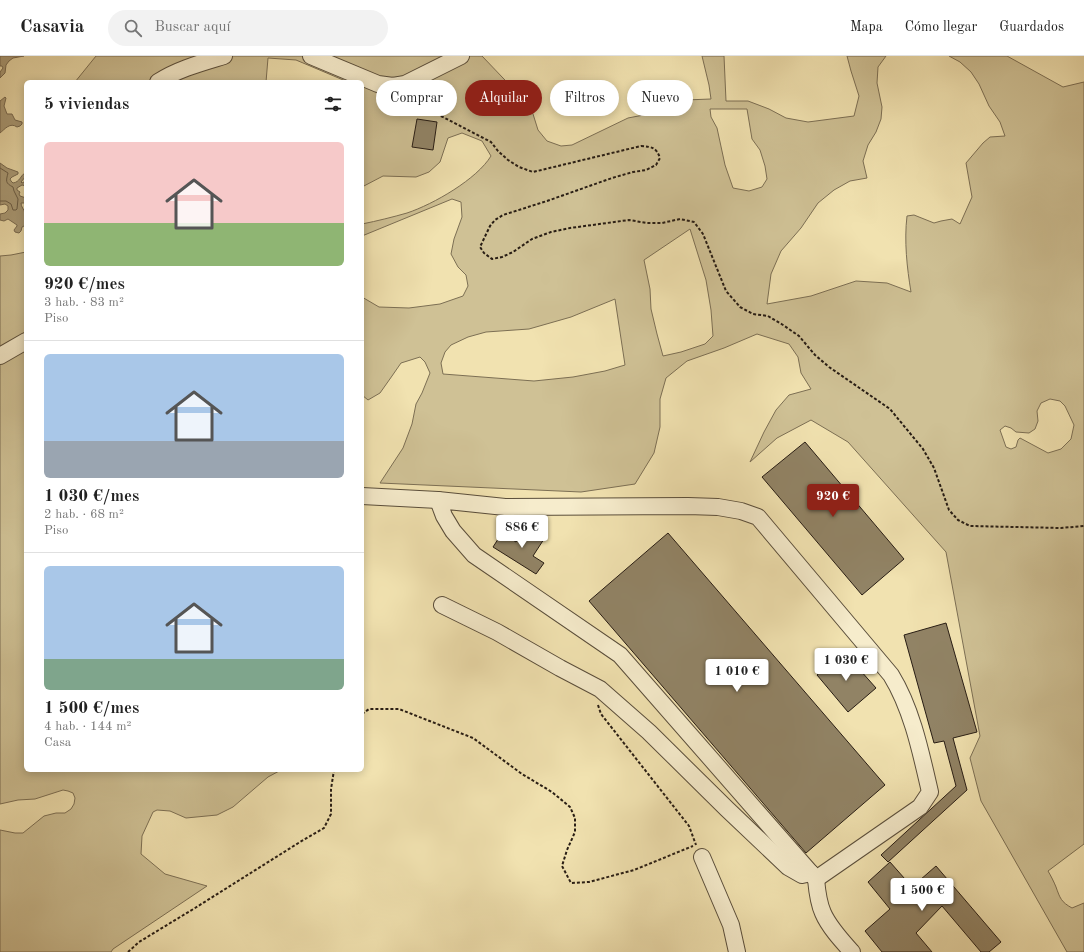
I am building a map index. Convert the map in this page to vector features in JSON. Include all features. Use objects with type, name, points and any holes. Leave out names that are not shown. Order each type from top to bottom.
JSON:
[{"type":"street","points":[[161,80],[170,74],[224,56]]},
{"type":"street","points":[[311,56],[376,83]]},
{"type":"street","points":[[413,80],[461,56]]},
{"type":"street","points":[[0,356],[24,342]]},
{"type":"street","points":[[364,496],[438,500],[505,507],[710,507],[741,510],[758,517],[890,675],[899,688],[922,758],[930,792],[920,807],[813,876],[802,875],[788,867],[649,732],[600,690],[497,632],[442,605]]},
{"type":"street","points":[[438,500],[444,516],[453,531],[474,555],[620,655],[813,876],[823,913],[838,937],[852,952]]},
{"type":"street","points":[[699,850],[731,925],[737,952]]},
{"type":"path","points":[[440,116],[492,142],[498,151],[508,160],[519,167],[533,172],[641,146],[651,147],[657,150],[660,158],[656,165],[646,170],[612,178],[554,199],[503,215],[495,220],[490,226],[480,246],[484,253],[492,259],[502,257],[513,252],[532,239],[551,232],[570,228],[629,220],[647,223],[662,223],[680,219],[694,222],[703,234],[726,290],[740,307],[752,314],[768,316],[783,325],[799,336],[815,355],[829,367],[890,409],[923,449],[934,468],[949,510],[958,520],[970,526],[1062,528],[1084,526]]},
{"type":"path","points":[[364,713],[369,709],[399,709],[473,738],[522,774],[552,792],[570,807],[575,818],[575,832],[562,866],[571,883],[589,882],[699,850],[689,826],[602,714],[587,683]]},
{"type":"path","points":[[128,952],[139,942],[324,828],[332,814],[331,789],[334,772]]},
{"type":"shaded area","points":[[96,56],[482,56],[505,80],[465,80],[465,116],[534,116],[538,130],[547,141],[561,146],[572,145],[628,118],[638,116],[693,116],[693,100],[711,99],[702,56],[724,56],[726,101],[748,101],[769,109],[786,118],[808,122],[854,116],[859,96],[847,56],[886,56],[878,67],[877,83],[882,107],[881,119],[876,132],[868,145],[863,161],[867,178],[850,181],[834,190],[818,203],[801,228],[781,251],[771,274],[767,304],[811,296],[856,281],[887,283],[911,292],[906,254],[907,216],[914,215],[934,223],[952,219],[960,224],[972,197],[966,163],[990,137],[1005,136],[1000,122],[989,106],[979,84],[971,72],[960,62],[949,56],[1007,56],[1063,87],[1084,82],[1084,844],[1048,871],[1060,897],[1065,904],[1072,908],[1084,903],[1084,952],[1067,952],[981,801],[970,758],[980,736],[946,552],[848,442],[811,420],[777,438],[750,462],[776,410],[789,395],[811,389],[801,373],[798,357],[789,344],[757,334],[687,361],[666,378],[660,399],[660,427],[654,453],[635,484],[581,492],[380,483],[403,448],[412,424],[416,404],[430,373],[425,362],[420,357],[401,363],[380,393],[368,400],[364,397],[364,298],[379,307],[409,308],[440,304],[463,296],[468,286],[466,275],[458,267],[451,254],[454,239],[462,217],[461,202],[452,199],[364,235],[364,224],[407,213],[430,204],[465,182],[484,165],[491,156],[482,141],[462,133],[448,138],[440,162],[429,172],[416,177],[383,176],[364,186],[364,80],[343,80],[296,60],[268,58],[266,80],[77,80]],"holes":[[[710,109],[747,109],[752,139],[760,150],[767,179],[762,187],[749,191],[733,188],[725,165],[717,128],[711,117]],[[690,229],[706,280],[711,310],[713,336],[705,344],[663,356],[651,309],[650,289],[644,260]],[[615,299],[625,365],[605,371],[573,377],[534,381],[443,374],[441,363],[445,352],[451,345],[468,337],[486,332],[529,329],[571,317]],[[1050,399],[1060,401],[1065,406],[1074,425],[1071,439],[1061,449],[1048,453],[1020,438],[1016,447],[1011,449],[1006,447],[1000,430],[1005,426],[1016,432],[1029,433],[1035,429],[1038,421],[1037,411],[1041,403]]]},
{"type":"shaded area","points":[[24,252],[24,772],[277,772],[268,777],[233,807],[217,815],[186,818],[170,811],[157,810],[153,812],[142,836],[141,854],[165,874],[207,886],[113,949],[111,952],[0,952],[0,830],[23,833],[44,816],[56,813],[65,813],[71,809],[75,798],[73,793],[63,790],[35,799],[18,800],[0,804],[0,256]]},
{"type":"water","points":[[0,56],[24,56],[13,58],[9,61],[6,65],[5,73],[0,78],[0,72],[3,68],[0,66]]},
{"type":"water","points":[[5,97],[4,106],[7,114],[12,114],[15,120],[22,122],[22,124],[17,127],[12,125],[0,133],[0,101]]},
{"type":"water","points":[[0,163],[7,168],[18,172],[18,174],[10,179],[13,183],[24,174],[24,178],[21,182],[24,182],[24,186],[17,188],[20,192],[20,196],[24,197],[24,203],[21,203],[21,206],[24,211],[24,226],[19,233],[15,232],[14,230],[17,225],[8,219],[4,221],[0,220],[0,214],[5,213],[8,210],[8,206],[5,204],[0,205]]},
{"type":"building","points":[[417,119],[437,122],[433,150],[412,147]]},
{"type":"building","points":[[805,442],[904,559],[862,595],[762,477]]},
{"type":"building","points":[[525,527],[544,539],[533,556],[544,563],[536,574],[493,547],[502,533],[516,542]]},
{"type":"building","points":[[668,533],[885,785],[806,853],[589,601]]},
{"type":"building","points":[[946,623],[977,732],[953,738],[967,790],[888,862],[881,855],[956,786],[944,741],[934,743],[904,635]]},
{"type":"building","points":[[844,652],[876,688],[848,712],[817,675]]},
{"type":"building","points":[[890,862],[912,887],[936,866],[1001,942],[989,952],[981,952],[942,906],[916,933],[932,952],[882,952],[865,931],[890,909],[868,882]]}]
